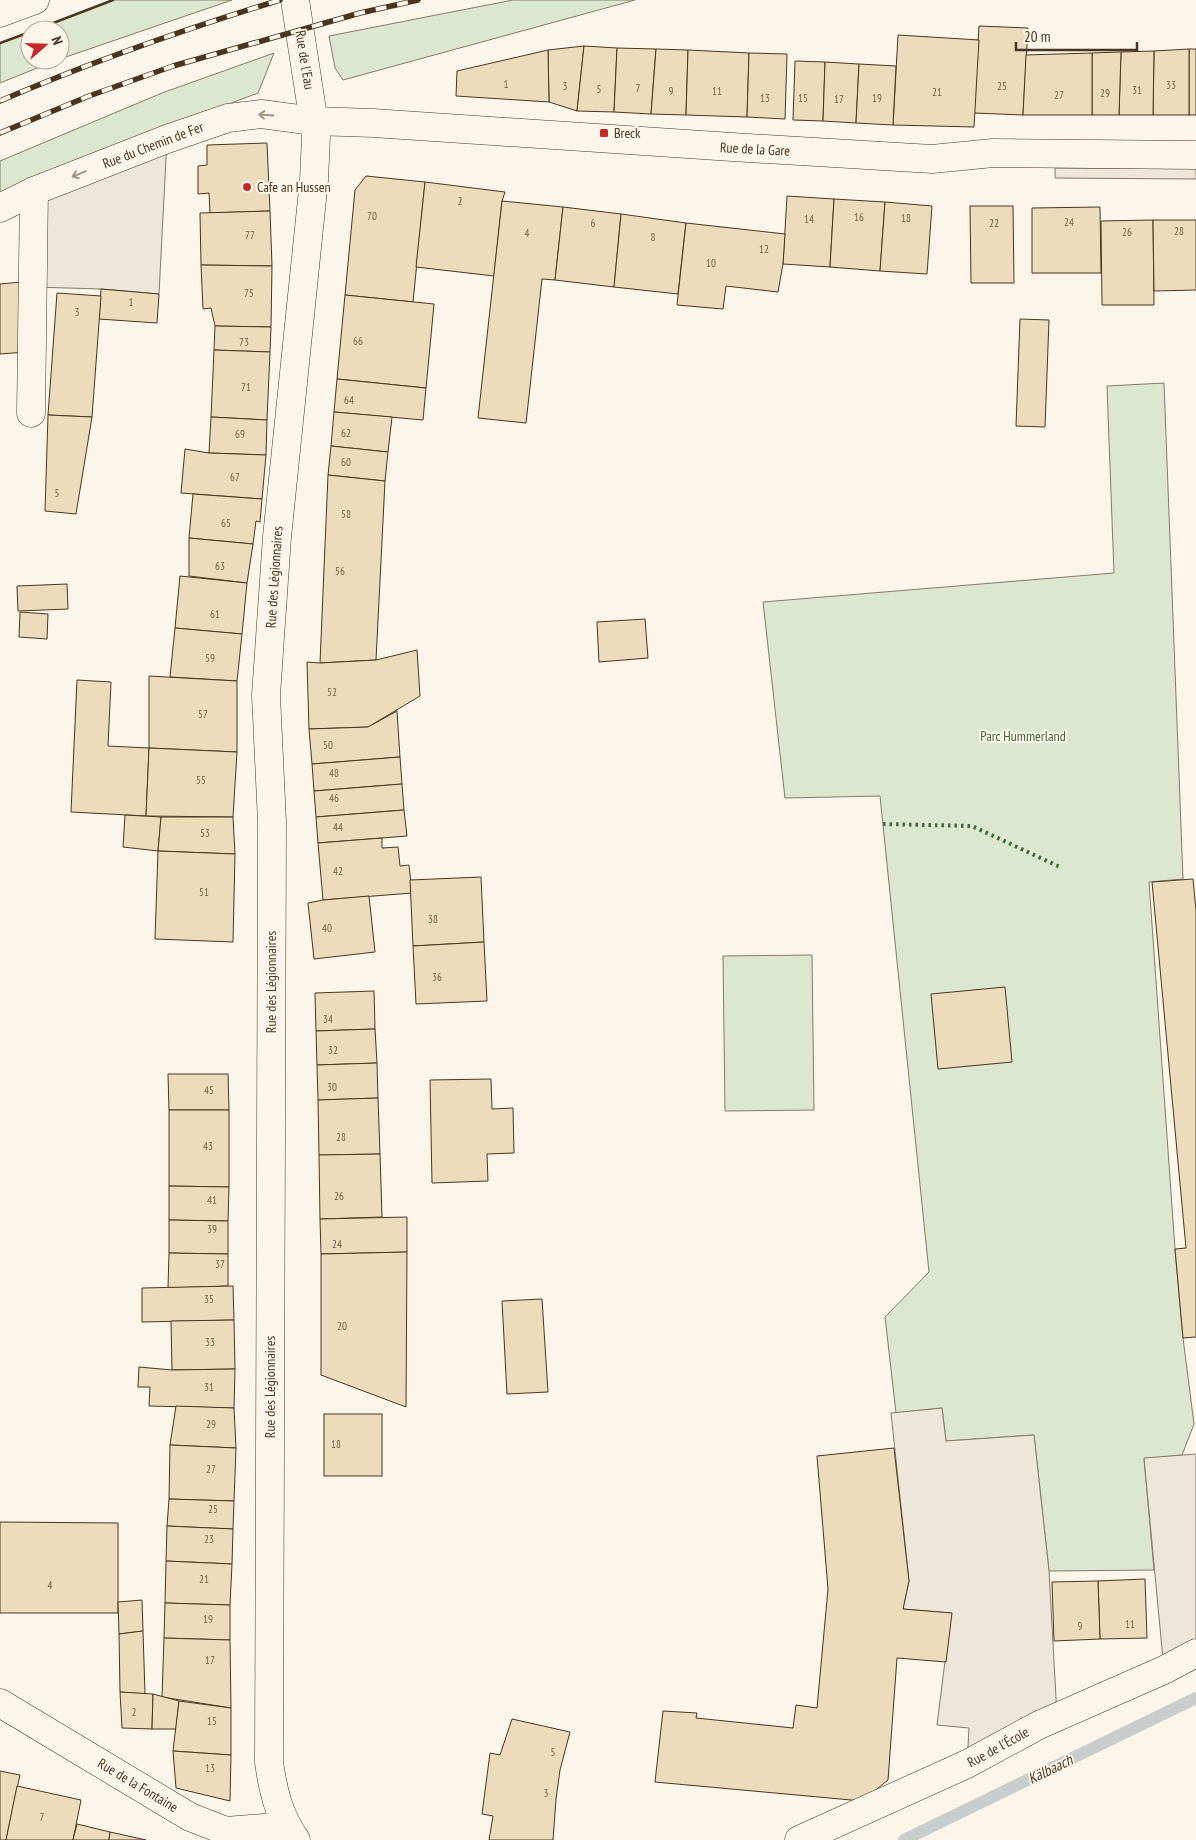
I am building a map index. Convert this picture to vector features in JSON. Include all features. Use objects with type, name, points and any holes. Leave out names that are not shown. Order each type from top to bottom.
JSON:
[{"type":"street","points":[[0,12],[35,0]]},
{"type":"street","name":"Rue de l'Eau","points":[[295,0],[314,121]]},
{"type":"street","name":"Rue du Chemin de Fer","points":[[0,208],[34,192],[185,132],[228,118],[261,114],[314,121]]},
{"type":"street","name":"Rue de la Gare","points":[[314,121],[373,123],[932,159],[993,153],[1196,155]]},
{"type":"street","name":"Rue des Légionnaires","points":[[291,1833],[278,1808],[272,1787],[269,1762],[272,822],[266,695],[277,537],[314,180],[316,140],[314,121]]},
{"type":"street","points":[[31,413],[34,192]]},
{"type":"street","name":"Rue de l'École","points":[[799,1840],[967,1764],[1039,1725],[1164,1670],[1196,1653]]},
{"type":"street","name":"Rue de la Fontaine","points":[[0,1703],[190,1817],[226,1831],[291,1833]]},
{"type":"green space","points":[[113,0],[232,0],[70,56],[70,20],[61,20]]},
{"type":"green space","points":[[513,0],[635,0],[343,80],[335,68],[329,36]]},
{"type":"green space","points":[[20,36],[20,70],[32,70],[0,83],[0,43]]},
{"type":"green space","points":[[274,53],[258,93],[181,122],[0,197],[0,161],[162,93]]},
{"type":"green space","name":"Parc Hummerland","points":[[1164,383],[1183,879],[1149,882],[1175,1249],[1183,1338],[1194,1424],[1182,1455],[1144,1459],[1154,1570],[1049,1571],[1034,1435],[946,1441],[942,1408],[896,1413],[885,1317],[929,1272],[880,796],[785,798],[763,602],[1114,573],[1107,386]]},
{"type":"green space","points":[[812,955],[814,1110],[725,1111],[723,956]]},
{"type":"shaded area","points":[[167,139],[159,294],[101,289],[33,287],[34,191]]},
{"type":"shaded area","points":[[1055,168],[1196,168],[1196,179],[1055,178]]},
{"type":"shaded area","points":[[942,1408],[946,1441],[1034,1435],[1049,1571],[1057,1716],[967,1764],[969,1728],[937,1725],[951,1613],[903,1609],[909,1581],[891,1413]]},
{"type":"shaded area","points":[[1196,1454],[1196,1653],[1164,1670],[1144,1458]]},
{"type":"building","points":[[979,26],[1028,28],[1023,115],[974,113]]},
{"type":"building","points":[[898,35],[979,40],[974,127],[893,125]]},
{"type":"building","points":[[584,46],[577,111],[549,102],[548,50]]},
{"type":"building","points":[[584,46],[617,48],[614,112],[577,111]]},
{"type":"building","points":[[617,48],[656,49],[651,114],[614,112]]},
{"type":"building","points":[[656,49],[688,50],[686,115],[651,114]]},
{"type":"building","points":[[1189,49],[1196,49],[1196,115],[1189,115]]},
{"type":"building","points":[[1189,49],[1189,115],[1153,115],[1154,51]]},
{"type":"building","points":[[548,50],[549,102],[456,96],[457,71]]},
{"type":"building","points":[[688,50],[749,53],[747,117],[686,115]]},
{"type":"building","points":[[1154,51],[1153,115],[1119,115],[1121,52]]},
{"type":"building","points":[[1121,52],[1119,115],[1092,115],[1092,53]]},
{"type":"building","points":[[749,53],[787,54],[785,119],[747,117]]},
{"type":"building","points":[[1092,53],[1092,115],[1023,115],[1026,55]]},
{"type":"building","points":[[795,61],[825,62],[823,121],[793,120]]},
{"type":"building","points":[[825,62],[859,64],[856,123],[823,121]]},
{"type":"building","points":[[859,64],[896,66],[893,125],[856,123]]},
{"type":"building","points":[[267,143],[270,211],[210,213],[209,193],[198,194],[198,166],[207,165],[207,145]]},
{"type":"building","points":[[366,176],[425,182],[413,302],[345,295],[355,190]]},
{"type":"building","points":[[425,182],[505,192],[502,201],[494,276],[416,267]]},
{"type":"building","points":[[787,196],[834,199],[830,267],[783,264]]},
{"type":"building","points":[[834,199],[885,202],[880,271],[830,267]]},
{"type":"building","points":[[502,201],[563,207],[555,280],[542,279],[526,423],[478,418]]},
{"type":"building","points":[[885,202],[932,206],[927,274],[880,271]]},
{"type":"building","points":[[970,206],[1013,206],[1014,283],[971,283]]},
{"type":"building","points":[[563,207],[621,214],[614,287],[555,280]]},
{"type":"building","points":[[1100,207],[1101,273],[1032,273],[1032,208]]},
{"type":"building","points":[[270,211],[272,266],[201,265],[200,213]]},
{"type":"building","points":[[621,214],[686,223],[678,294],[614,287]]},
{"type":"building","points":[[1153,220],[1154,305],[1102,305],[1101,221]]},
{"type":"building","points":[[1153,220],[1196,220],[1196,290],[1154,291]]},
{"type":"building","points":[[686,223],[785,234],[783,264],[778,292],[726,286],[723,309],[677,305]]},
{"type":"building","points":[[201,265],[272,266],[271,327],[215,326],[211,308],[203,309]]},
{"type":"building","points":[[22,282],[26,352],[0,354],[0,284]]},
{"type":"building","points":[[101,289],[159,294],[157,323],[99,319]]},
{"type":"building","points":[[57,293],[101,296],[92,417],[48,415]]},
{"type":"building","points":[[345,295],[434,304],[426,388],[337,379]]},
{"type":"building","points":[[1020,319],[1049,320],[1045,427],[1016,426]]},
{"type":"building","points":[[215,326],[271,327],[270,352],[214,350]]},
{"type":"building","points":[[214,350],[270,352],[267,420],[211,417]]},
{"type":"building","points":[[337,379],[426,388],[423,420],[334,412]]},
{"type":"building","points":[[334,412],[392,417],[388,452],[331,446]]},
{"type":"building","points":[[48,415],[92,417],[76,514],[45,511]]},
{"type":"building","points":[[211,417],[267,420],[266,455],[209,453]]},
{"type":"building","points":[[331,446],[388,452],[385,481],[328,475]]},
{"type":"building","points":[[185,449],[209,453],[266,455],[262,499],[181,493]]},
{"type":"building","points":[[328,475],[385,481],[376,660],[320,663]]},
{"type":"building","points":[[193,494],[262,499],[260,522],[256,521],[253,544],[189,538]]},
{"type":"building","points":[[189,538],[253,544],[247,583],[189,576]]},
{"type":"building","points":[[180,576],[247,583],[242,634],[175,628]]},
{"type":"building","points":[[67,584],[68,609],[18,611],[17,586]]},
{"type":"building","points":[[20,612],[48,614],[47,639],[19,637]]},
{"type":"building","points":[[645,619],[648,658],[599,662],[597,622]]},
{"type":"building","points":[[175,628],[242,634],[237,681],[170,677]]},
{"type":"building","points":[[417,650],[420,696],[368,727],[309,729],[307,662],[376,660]]},
{"type":"building","points":[[149,676],[237,681],[237,752],[149,748]]},
{"type":"building","points":[[77,680],[111,682],[108,746],[149,748],[146,816],[71,812]]},
{"type":"building","points":[[397,711],[400,757],[312,764],[309,729],[368,727]]},
{"type":"building","points":[[149,748],[237,752],[233,817],[146,816]]},
{"type":"building","points":[[400,757],[402,784],[314,791],[312,764]]},
{"type":"building","points":[[402,784],[404,810],[316,817],[314,791]]},
{"type":"building","points":[[404,810],[407,836],[318,843],[316,817]]},
{"type":"building","points":[[125,815],[161,817],[158,851],[123,847]]},
{"type":"building","points":[[161,817],[233,817],[235,854],[158,851]]},
{"type":"building","points":[[382,838],[382,848],[398,847],[400,866],[409,865],[412,893],[323,900],[318,843]]},
{"type":"building","points":[[158,851],[235,854],[233,942],[155,939]]},
{"type":"building","points":[[481,877],[484,942],[413,946],[410,880]]},
{"type":"building","points":[[1193,879],[1196,910],[1196,1337],[1183,1338],[1175,1249],[1186,1248],[1152,882]]},
{"type":"building","points":[[369,896],[375,952],[314,959],[308,903]]},
{"type":"building","points":[[484,942],[487,1001],[416,1004],[413,946]]},
{"type":"building","points":[[1005,987],[1012,1062],[938,1069],[931,994]]},
{"type":"building","points":[[374,991],[375,1029],[316,1031],[315,993]]},
{"type":"building","points":[[375,1029],[377,1063],[317,1065],[316,1031]]},
{"type":"building","points":[[377,1063],[378,1098],[318,1100],[317,1065]]},
{"type":"building","points":[[168,1074],[228,1074],[229,1110],[169,1110]]},
{"type":"building","points":[[491,1079],[492,1109],[513,1108],[514,1153],[487,1154],[488,1181],[432,1183],[430,1080]]},
{"type":"building","points":[[378,1098],[380,1154],[319,1155],[318,1100]]},
{"type":"building","points":[[169,1110],[229,1110],[229,1187],[169,1186]]},
{"type":"building","points":[[380,1154],[382,1217],[320,1219],[319,1155]]},
{"type":"building","points":[[169,1186],[229,1187],[228,1221],[169,1220]]},
{"type":"building","points":[[407,1217],[407,1252],[321,1254],[320,1219]]},
{"type":"building","points":[[169,1220],[228,1221],[228,1254],[169,1253]]},
{"type":"building","points":[[407,1252],[406,1407],[321,1375],[321,1254]]},
{"type":"building","points":[[169,1253],[228,1254],[228,1286],[168,1288]]},
{"type":"building","points":[[233,1286],[234,1320],[142,1322],[142,1288]]},
{"type":"building","points":[[542,1299],[548,1392],[507,1394],[502,1301]]},
{"type":"building","points":[[234,1320],[235,1369],[172,1370],[171,1321]]},
{"type":"building","points":[[139,1367],[172,1370],[235,1369],[234,1408],[149,1406],[150,1387],[138,1387]]},
{"type":"building","points":[[176,1406],[234,1408],[236,1448],[170,1445]]},
{"type":"building","points":[[324,1414],[382,1414],[382,1476],[324,1476]]},
{"type":"building","points":[[170,1445],[236,1448],[234,1501],[169,1499]]},
{"type":"building","points":[[894,1448],[909,1581],[903,1609],[952,1613],[946,1662],[897,1658],[888,1780],[862,1801],[655,1782],[663,1711],[697,1713],[696,1718],[793,1728],[796,1705],[817,1708],[828,1589],[817,1456]]},
{"type":"building","points":[[169,1499],[234,1501],[233,1529],[167,1526]]},
{"type":"building","points":[[0,1522],[118,1523],[118,1613],[0,1613]]},
{"type":"building","points":[[167,1526],[233,1529],[232,1564],[166,1561]]},
{"type":"building","points":[[166,1561],[232,1564],[230,1605],[165,1603]]},
{"type":"building","points":[[1145,1579],[1147,1638],[1100,1639],[1098,1581]]},
{"type":"building","points":[[1098,1581],[1100,1639],[1054,1641],[1052,1582]]},
{"type":"building","points":[[142,1600],[143,1631],[119,1634],[118,1602]]},
{"type":"building","points":[[165,1603],[230,1605],[230,1640],[164,1638]]},
{"type":"building","points":[[143,1631],[145,1694],[120,1692],[119,1634]]},
{"type":"building","points":[[164,1638],[230,1640],[231,1708],[162,1697]]},
{"type":"building","points":[[120,1692],[153,1694],[152,1729],[122,1728]]},
{"type":"building","points":[[153,1694],[179,1701],[176,1729],[152,1729]]},
{"type":"building","points":[[179,1701],[231,1708],[231,1755],[173,1751]]},
{"type":"building","points":[[512,1719],[570,1732],[560,1770],[553,1840],[489,1840],[493,1816],[482,1814],[490,1753],[500,1755]]},
{"type":"building","points":[[173,1751],[231,1755],[230,1801],[176,1788]]},
{"type":"building","points":[[0,1771],[20,1775],[6,1840],[0,1840]]},
{"type":"building","points":[[17,1786],[81,1800],[73,1840],[6,1840]]},
{"type":"building","points":[[77,1824],[110,1832],[109,1840],[73,1840]]},
{"type":"building","points":[[110,1832],[146,1840],[109,1840]]},
{"type":"waterway","name":"Kälbaach","points":[[904,1840],[1196,1698]]},
{"type":"railway","points":[[0,101],[138,47],[280,0]]},
{"type":"railway","points":[[0,133],[89,96],[173,66],[360,13],[418,0]]},
{"type":"hedge","points":[[883,824],[972,826],[1060,867]]},
{"type":"wall","points":[[61,20],[113,0]]},
{"type":"wall","points":[[0,43],[20,36]]},
{"type":"place","name":"Breck","points":[[604,133]]},
{"type":"place","name":"Cafe an Hussen","points":[[247,187]]}]
